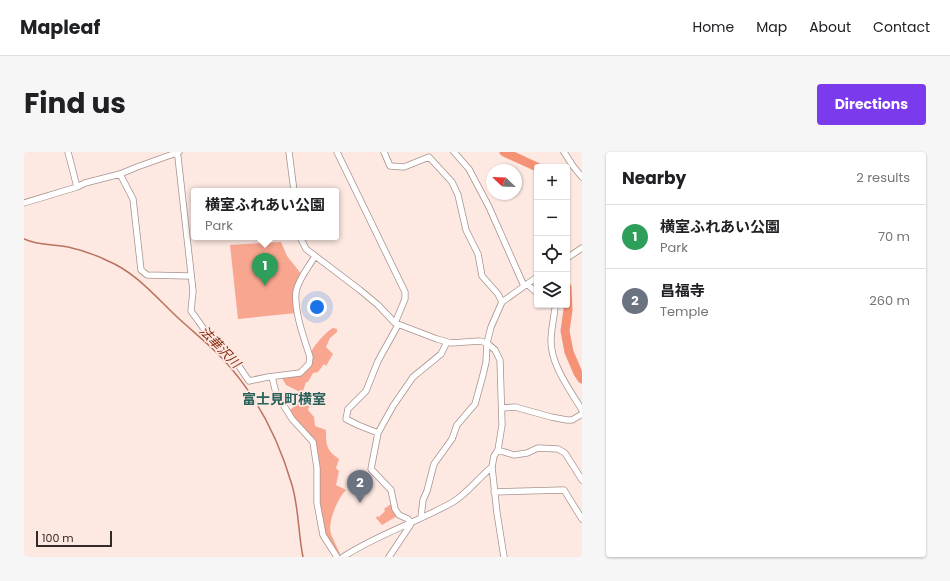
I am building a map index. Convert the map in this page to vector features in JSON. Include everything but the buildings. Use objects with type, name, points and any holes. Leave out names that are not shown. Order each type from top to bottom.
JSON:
[{"type":"street","points":[[68,152],[77,187]]},
{"type":"street","points":[[24,203],[86,183],[120,174],[178,152],[192,291],[191,311],[204,329],[230,353],[249,381],[272,376],[300,373],[310,364],[310,357],[298,314],[296,292],[301,279],[315,256]]},
{"type":"street","points":[[289,152],[294,188]]},
{"type":"street","points":[[337,152],[405,292],[405,299],[397,324],[378,361],[366,391],[348,409],[346,419],[378,433]]},
{"type":"street","points":[[384,152],[390,166],[404,167],[429,157],[452,182],[458,195],[466,230],[478,254],[482,276],[498,294],[502,302]]},
{"type":"street","points":[[454,152],[469,169],[525,285],[534,291]]},
{"type":"street","points":[[564,152],[582,177]]},
{"type":"street","points":[[120,174],[133,199],[141,270],[147,275],[190,276]]},
{"type":"street","points":[[302,240],[306,249],[360,290],[397,324],[451,343],[480,341],[487,343],[495,350],[500,360],[502,425],[498,450],[494,456],[492,467],[494,492],[504,557]]},
{"type":"street","points":[[570,255],[582,248]]},
{"type":"street","points":[[421,517],[423,500],[434,464],[452,439],[457,425],[475,404],[486,362],[487,343],[491,327],[502,302],[534,280]]},
{"type":"street","points":[[555,308],[551,342],[555,361],[560,374],[582,410]]},
{"type":"street","points":[[410,522],[399,515],[395,509],[391,490],[371,469],[378,433],[393,406],[413,377],[441,354],[447,342]]},
{"type":"street","points":[[272,376],[276,393],[292,419],[313,442],[317,468],[317,504],[324,535],[337,557]]},
{"type":"street","points":[[502,408],[514,407],[551,417],[570,420],[582,414]]},
{"type":"street","points":[[498,450],[514,455],[527,454],[538,448],[558,449],[565,453],[582,480]]},
{"type":"street","points":[[343,557],[410,522],[455,501],[492,467]]},
{"type":"street","points":[[494,492],[564,490],[582,519]]},
{"type":"street","points":[[389,557],[411,524],[410,522]]},
{"type":"shaded area","points":[[281,242],[287,256],[302,275],[299,280],[296,313],[238,319],[230,245]]},
{"type":"shaded area","points":[[333,328],[337,329],[337,332],[330,338],[326,347],[333,354],[326,366],[324,364],[318,372],[313,373],[308,382],[306,382],[303,391],[312,396],[308,410],[314,417],[315,426],[326,430],[326,440],[329,450],[339,459],[336,468],[339,471],[336,485],[346,490],[337,504],[332,517],[330,529],[340,554],[338,556],[324,535],[318,503],[315,441],[298,425],[289,411],[296,405],[300,392],[286,385],[283,380],[283,376],[305,371],[309,356],[313,349],[324,335]]},
{"type":"shaded area","points":[[391,504],[397,516],[382,525],[376,518],[377,516],[379,517],[385,511],[384,509]]},
{"type":"waterway","points":[[504,152],[534,166]]},
{"type":"waterway","name":"法華沢川","points":[[24,239],[35,243],[68,247],[84,251],[118,266],[145,286],[232,369],[254,399],[280,450],[294,494],[303,557]]},
{"type":"waterway","points":[[568,308],[565,331],[569,352],[582,379]]},
{"type":"place","name":"横室ふれあい公園","points":[[265,286]]},
{"type":"place","name":"昌福寺","points":[[360,503]]},
{"type":"district","name":"富士見町横室","points":[[284,399]]}]
